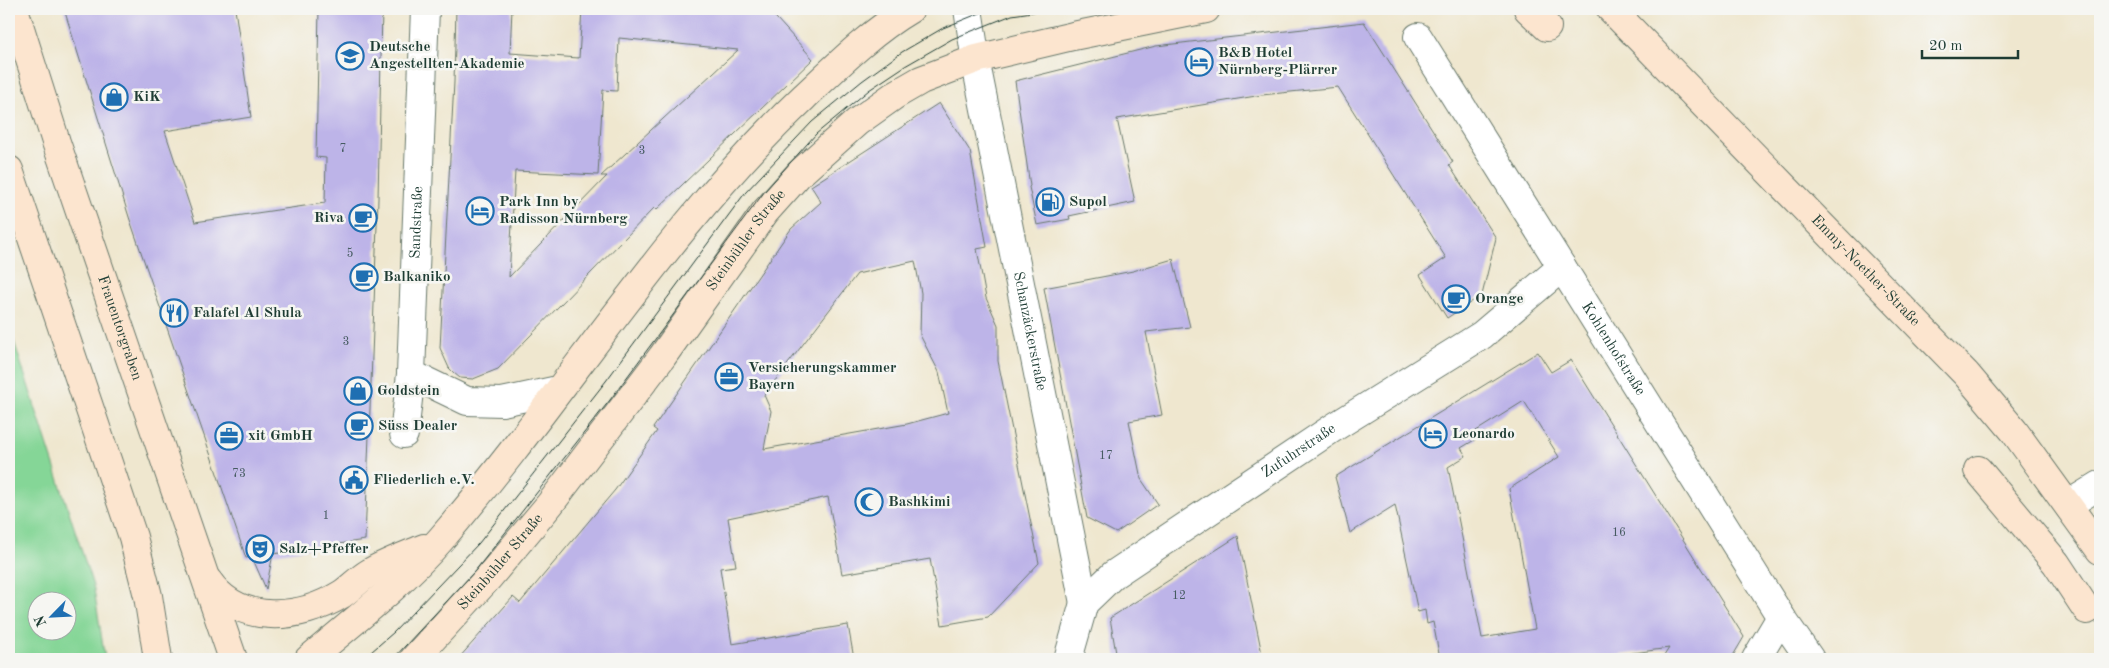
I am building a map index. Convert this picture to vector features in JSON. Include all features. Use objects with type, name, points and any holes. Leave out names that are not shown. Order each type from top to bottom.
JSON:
[{"type":"main road","name":"Frauentorgraben","points":[[14,9],[60,152],[231,652]]},
{"type":"main road","points":[[309,659],[396,585],[439,541],[668,247],[727,175],[787,113],[853,52],[873,34],[910,9]]},
{"type":"main road","name":"Steinbühler Straße","points":[[414,659],[489,577],[550,504],[662,357],[749,233],[799,174],[857,122],[895,95],[933,74],[976,58],[1206,9]]},
{"type":"main road","points":[[1528,9],[1547,27]]},
{"type":"main road","name":"Emmy-Noether-Straße","points":[[1611,9],[1966,374],[2014,431],[2069,504],[2100,550]]},
{"type":"main road","points":[[9,170],[132,537],[148,596],[158,659]]},
{"type":"main road","points":[[1978,470],[2056,563],[2087,610]]},
{"type":"main road","points":[[206,578],[217,594],[237,608],[253,613],[291,613],[331,600],[369,573],[439,541]]},
{"type":"street","name":"Sandstraße","points":[[404,434],[411,374],[425,9]]},
{"type":"street","name":"Schanzäckerstraße","points":[[968,9],[976,58],[1084,603]]},
{"type":"street","name":"Kohlenhofstraße","points":[[1418,37],[1781,617],[1810,659]]},
{"type":"street","name":"Zufuhrstraße","points":[[1084,603],[1113,575],[1333,428],[1482,335],[1562,267]]},
{"type":"street","points":[[411,374],[467,401],[502,402],[558,390]]},
{"type":"street","points":[[2069,504],[2100,485]]},
{"type":"street","points":[[1068,659],[1084,603]]},
{"type":"street","points":[[1756,659],[1781,617]]},
{"type":"green space","points":[[9,326],[94,589],[105,659],[9,659]]},
{"type":"building","points":[[64,9],[235,9],[251,117],[165,131],[195,222],[325,203],[326,158],[316,157],[319,9],[382,9],[378,199],[365,540],[273,554],[266,589],[252,557],[246,558],[129,217]]},
{"type":"building","points":[[456,9],[512,9],[510,53],[579,58],[582,9],[768,9],[813,59],[656,210],[654,208],[498,369],[473,379],[460,378],[454,373],[449,368],[440,348]],"holes":[[[619,38],[738,50],[601,176],[607,176],[509,277],[515,171],[598,175],[603,90],[617,91]]]},
{"type":"building","points":[[1364,22],[1453,162],[1449,165],[1496,238],[1482,295],[1447,318],[1420,275],[1446,258],[1338,87],[1262,95],[1117,119],[1135,202],[1069,216],[1070,219],[1037,225],[1029,187],[1015,81],[1156,46]]},
{"type":"building","points":[[939,103],[970,151],[987,247],[977,249],[986,298],[998,325],[998,361],[1039,563],[988,617],[942,625],[930,559],[842,574],[828,497],[728,518],[736,566],[720,568],[732,644],[848,625],[854,659],[458,659],[513,597],[520,603],[615,490],[657,431],[653,428],[791,229],[821,202],[811,186]],"holes":[[[915,261],[921,293],[920,335],[939,372],[948,413],[907,424],[764,449],[771,411],[764,395],[857,274]]]},
{"type":"building","points":[[1173,259],[1190,327],[1146,332],[1162,415],[1129,421],[1141,479],[1158,504],[1116,533],[1087,518],[1044,288],[1133,271]]},
{"type":"building","points":[[1538,352],[1551,372],[1571,360],[1744,637],[1731,659],[1662,659],[1669,648],[1591,659],[1440,659],[1433,622],[1427,624],[1425,610],[1418,612],[1395,505],[1350,533],[1335,477]],"holes":[[[1524,401],[1559,457],[1509,489],[1535,629],[1482,638],[1448,467],[1466,456],[1461,448],[1476,439],[1473,433]]]},
{"type":"building","points":[[1238,536],[1263,659],[1117,659],[1110,618]]},
{"type":"tram line","points":[[363,659],[394,632],[479,543],[606,381],[745,193],[812,122],[862,81],[902,52],[943,28],[990,9]]},
{"type":"tram line","points":[[393,659],[475,571],[610,400],[765,191],[816,134],[869,90],[905,66],[952,39],[1012,15],[1052,9]]},
{"type":"place","name":"Deutsche Angestellten-Akademie","points":[[350,56]]},
{"type":"place","name":"B&B Hotel Nürnberg-Plärrer","points":[[1199,62]]},
{"type":"place","name":"KiK","points":[[114,97]]},
{"type":"place","name":"Supol","points":[[1050,202]]},
{"type":"place","name":"Park Inn by Radisson Nürnberg","points":[[480,211]]},
{"type":"place","name":"Riva","points":[[363,218]]},
{"type":"place","name":"Balkaniko","points":[[364,277]]},
{"type":"place","name":"Orange","points":[[1456,299]]},
{"type":"place","name":"Falafel Al Shula","points":[[174,313]]},
{"type":"place","name":"Versicherungskammer Bayern","points":[[729,377]]},
{"type":"place","name":"Goldstein","points":[[358,391]]},
{"type":"place","name":"Süss Dealer","points":[[359,426]]},
{"type":"place","name":"Leonardo","points":[[1433,434]]},
{"type":"place","name":"xit GmbH","points":[[229,436]]},
{"type":"place","name":"Fliederlich e.V.","points":[[354,480]]},
{"type":"place","name":"Bashkimi","points":[[869,502]]},
{"type":"place","name":"Salz+Pfeffer","points":[[260,549]]}]
